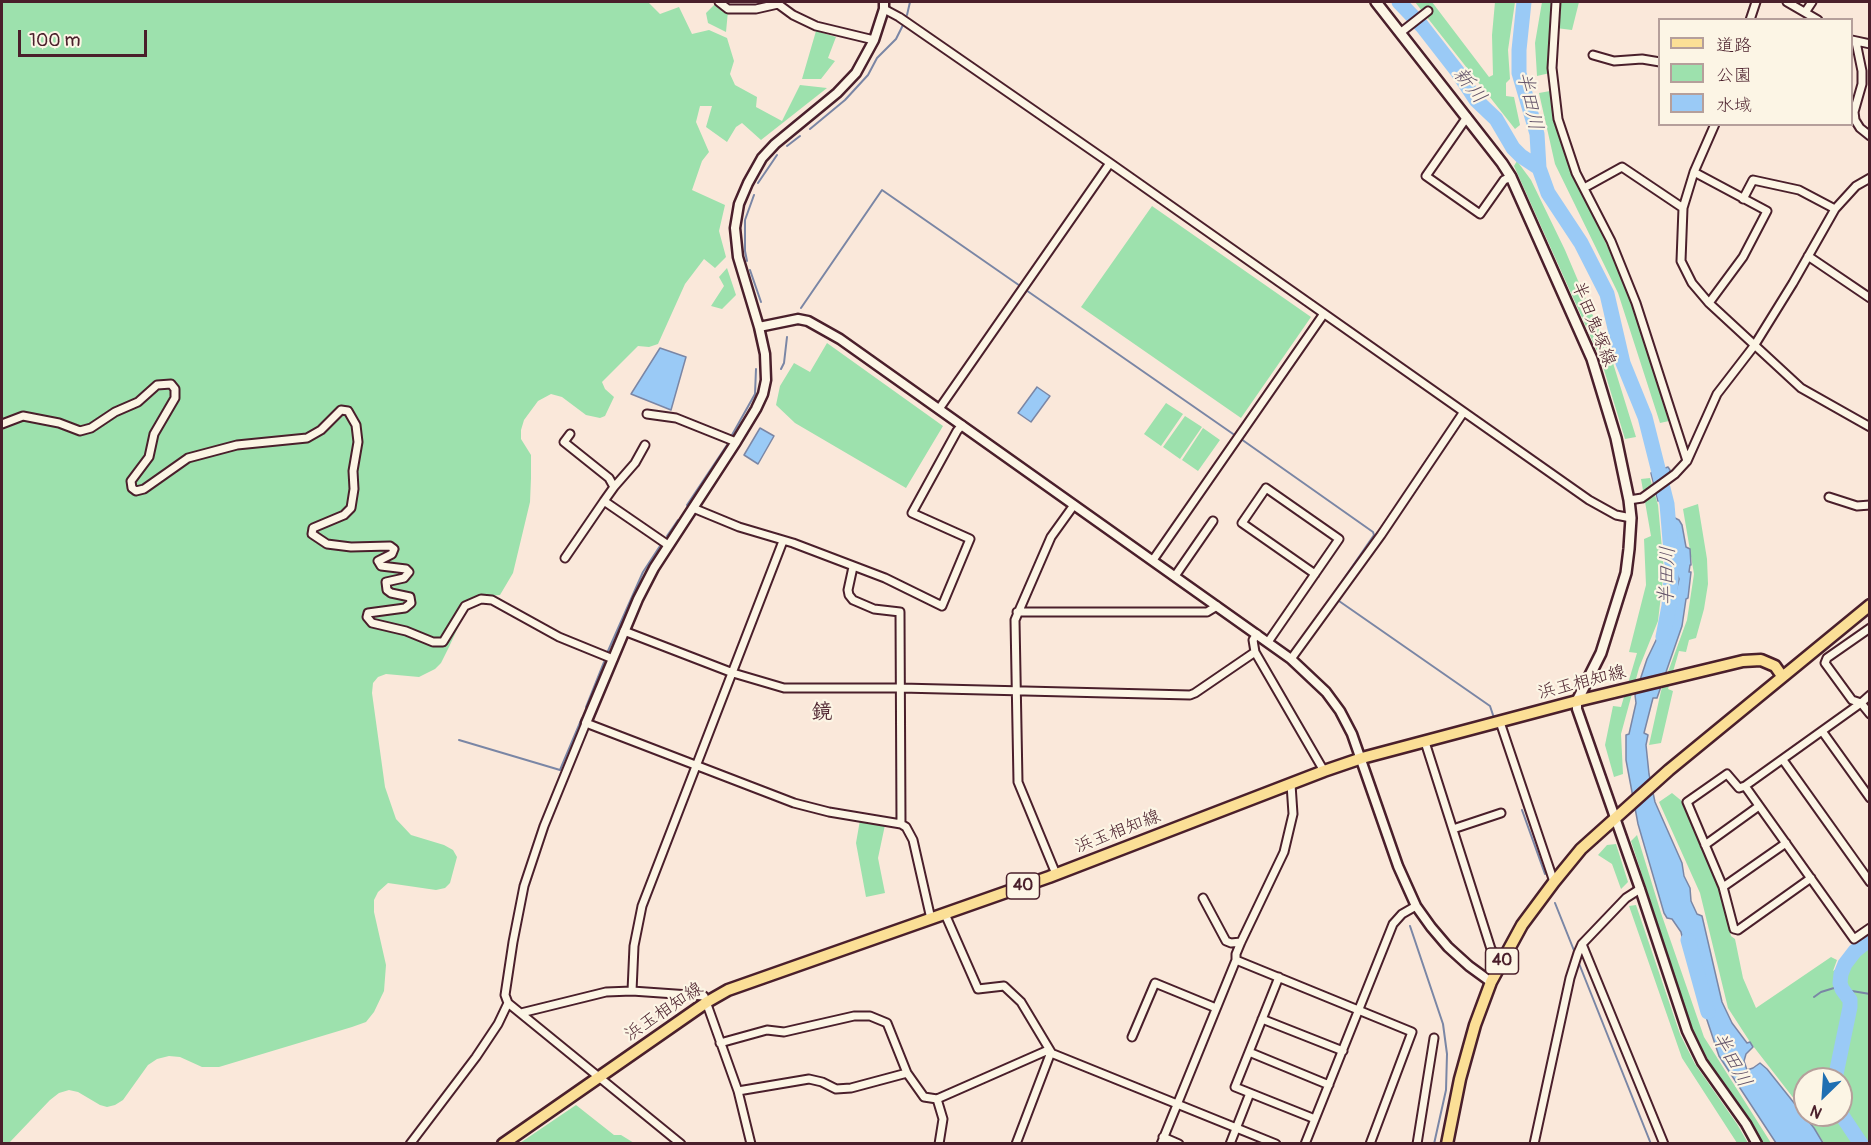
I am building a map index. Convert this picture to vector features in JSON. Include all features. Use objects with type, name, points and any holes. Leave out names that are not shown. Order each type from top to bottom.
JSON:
[{"type":"main road","name":"半田鬼塚線","points":[[1376,2],[1402,31],[1511,177],[1592,359],[1616,438],[1631,518],[1626,573],[1601,653],[1577,701]]},
{"type":"main road","name":"40","points":[[1447,1143],[1460,1079],[1475,1025],[1491,982],[1522,925],[1554,882],[1581,849],[1669,770],[1869,605]]},
{"type":"main road","name":"浜玉相知線","points":[[503,1143],[707,1002],[728,990],[1056,874],[1324,771],[1362,758],[1577,701],[1743,661],[1761,660],[1775,666],[1782,676]]},
{"type":"street","points":[[719,2],[728,9],[756,9],[778,3],[793,15],[816,26],[874,40]]},
{"type":"street","points":[[1556,2],[1552,68],[1558,119],[1576,172],[1611,241],[1636,303],[1687,461]]},
{"type":"street","points":[[1751,18],[1756,2]]},
{"type":"street","points":[[1787,2],[1815,18]]},
{"type":"street","points":[[1806,11],[1812,2]]},
{"type":"street","points":[[681,1143],[508,1003],[505,995],[513,942],[525,886],[544,826],[624,631],[648,578],[756,409],[766,380],[765,354],[759,327],[738,258],[735,228],[739,204],[762,158],[837,93],[856,73],[874,40],[884,5],[1589,500],[1616,515],[1631,518]]},
{"type":"street","points":[[1402,31],[1428,10]]},
{"type":"street","points":[[1869,44],[1854,41],[1862,71],[1862,84],[1854,112],[1855,120],[1869,136]]},
{"type":"street","points":[[1593,55],[1614,61],[1658,62]]},
{"type":"street","points":[[1467,117],[1426,176],[1480,214],[1504,180],[1511,177]]},
{"type":"street","points":[[1714,126],[1694,172],[1683,208],[1681,261],[1692,283],[1709,303],[1801,388],[1869,427]]},
{"type":"street","points":[[939,409],[1110,163]]},
{"type":"street","points":[[1584,188],[1622,166],[1683,208]]},
{"type":"street","points":[[1694,172],[1767,211],[1743,257],[1709,303]]},
{"type":"street","points":[[1629,500],[1642,498],[1676,474],[1687,461],[1717,394],[1754,346],[1835,209],[1856,186],[1869,178]]},
{"type":"street","points":[[1743,199],[1753,180],[1798,190],[1835,209]]},
{"type":"street","points":[[1808,256],[1869,298]]},
{"type":"street","points":[[1153,561],[1237,436],[1323,315]]},
{"type":"street","points":[[759,327],[798,319],[808,321],[840,339],[1291,659],[1326,692],[1340,711],[1362,758],[1398,867],[1416,906],[1448,947],[1468,966],[1491,982]]},
{"type":"street","points":[[2,424],[24,416],[59,423],[81,431],[91,428],[115,412],[138,402],[157,385],[171,384],[175,389],[175,398],[154,434],[149,457],[131,481],[132,488],[136,491],[144,489],[188,458],[237,445],[307,438],[321,429],[340,410],[348,411],[356,425],[358,442],[353,471],[354,489],[351,508],[344,515],[313,528],[312,534],[327,544],[351,547],[390,546],[394,549],[392,554],[378,561],[381,566],[406,568],[409,572],[405,578],[386,582],[387,590],[410,597],[411,603],[405,608],[368,613],[367,617],[372,623],[406,631],[433,642],[443,642],[465,606],[482,599],[492,600],[559,637],[613,659]]},
{"type":"street","points":[[1291,659],[1381,535],[1463,412]]},
{"type":"street","points":[[647,414],[676,418],[736,442]]},
{"type":"street","points":[[693,508],[739,527],[885,578],[942,606],[970,539],[912,513],[962,425]]},
{"type":"street","points":[[570,434],[564,442],[609,478],[614,488]]},
{"type":"street","points":[[566,558],[604,501],[635,463],[645,445]]},
{"type":"street","points":[[1268,642],[1315,574],[1339,539],[1266,488],[1242,523],[1315,574]]},
{"type":"street","points":[[1829,497],[1857,506],[1869,505]]},
{"type":"street","points":[[604,501],[668,545]]},
{"type":"street","points":[[1056,874],[1018,782],[1015,620],[1051,537],[1074,505]]},
{"type":"street","points":[[1175,576],[1213,521]]},
{"type":"street","points":[[632,991],[634,946],[642,906],[783,541]]},
{"type":"street","points":[[853,567],[848,590],[853,600],[874,609],[900,612],[901,824]]},
{"type":"street","points":[[1017,612],[1207,612],[1217,606]]},
{"type":"street","points":[[1869,628],[1827,658],[1825,663],[1852,700],[1862,703],[1869,714]]},
{"type":"street","points":[[624,631],[733,673],[784,688],[901,688],[1190,695],[1255,652]]},
{"type":"street","points":[[1257,634],[1253,640],[1255,652],[1324,771]]},
{"type":"street","points":[[1811,878],[1738,930],[1734,929],[1723,887],[1687,802],[1727,774],[1739,788],[1745,786],[1862,703],[1869,695]]},
{"type":"street","points":[[1577,701],[1577,709],[1618,815],[1687,1031],[1702,1062],[1757,1143]]},
{"type":"street","points":[[1500,722],[1554,882]]},
{"type":"street","points":[[586,723],[794,803],[829,812],[901,824],[906,827],[913,840],[931,919]]},
{"type":"street","points":[[1822,731],[1869,798]]},
{"type":"street","points":[[1425,742],[1491,949],[1501,963]]},
{"type":"street","points":[[1783,760],[1869,882]]},
{"type":"street","points":[[1179,1143],[1162,1140],[1236,960],[1241,942],[1284,852],[1293,814],[1291,784]]},
{"type":"street","points":[[1745,786],[1854,939],[1869,928]]},
{"type":"street","points":[[1705,845],[1759,806]]},
{"type":"street","points":[[1453,829],[1501,813]]},
{"type":"street","points":[[1723,887],[1786,843]]},
{"type":"street","points":[[1534,1143],[1575,960],[1582,944],[1626,898],[1640,889]]},
{"type":"street","points":[[1203,898],[1226,941],[1230,944],[1241,942]]},
{"type":"street","points":[[1305,1143],[1393,924],[1402,914],[1416,906]]},
{"type":"street","points":[[945,914],[978,989],[1004,987],[1021,1002],[1051,1052]]},
{"type":"street","points":[[1582,944],[1664,1143]]},
{"type":"street","points":[[1236,960],[1412,1032],[1370,1143]]},
{"type":"street","points":[[1279,977],[1235,1087],[1315,1119]]},
{"type":"street","points":[[1132,1037],[1155,982],[1216,1008]]},
{"type":"street","points":[[521,1012],[606,992],[632,991],[704,996],[738,1091],[751,1143]]},
{"type":"street","points":[[410,1143],[476,1057],[498,1024],[508,1003]]},
{"type":"street","points":[[720,1043],[767,1030],[784,1032],[854,1016],[870,1016],[887,1023],[908,1073],[924,1097],[937,1099],[1046,1051],[1276,1143]]},
{"type":"street","points":[[1262,1019],[1343,1051]]},
{"type":"street","points":[[1417,1143],[1434,1038]]},
{"type":"street","points":[[1017,1143],[1051,1052]]},
{"type":"street","points":[[1249,1052],[1329,1085]]},
{"type":"street","points":[[738,1091],[809,1079],[836,1089],[850,1088],[908,1073]]},
{"type":"street","points":[[1230,1143],[1250,1093]]},
{"type":"street","points":[[937,1099],[943,1119],[939,1143]]},
{"type":"green space","points":[[2,2],[648,2],[660,14],[679,7],[692,34],[709,30],[727,38],[734,61],[730,74],[735,85],[757,97],[756,107],[782,121],[800,85],[827,88],[761,140],[742,123],[736,127],[727,142],[706,127],[712,106],[700,106],[696,122],[709,152],[702,161],[692,190],[725,205],[719,231],[726,257],[715,268],[704,259],[685,284],[658,344],[649,347],[638,346],[602,382],[605,389],[614,397],[605,416],[600,418],[586,415],[562,397],[551,394],[538,401],[524,420],[521,430],[521,439],[531,455],[530,502],[513,573],[500,595],[472,597],[441,663],[435,669],[419,677],[386,674],[378,677],[373,683],[372,693],[385,787],[396,819],[411,835],[444,845],[453,850],[457,857],[450,883],[445,888],[436,890],[388,883],[378,892],[374,900],[374,912],[386,965],[384,991],[374,1012],[366,1022],[352,1027],[219,1067],[202,1067],[180,1057],[169,1056],[157,1059],[148,1065],[123,1100],[115,1105],[107,1107],[100,1105],[78,1092],[69,1090],[59,1093],[9,1143],[2,1144]]},
{"type":"green space","points":[[1415,2],[1432,2],[1489,77],[1493,75],[1492,35],[1495,2],[1515,2],[1508,50],[1510,79],[1506,83],[1506,96],[1514,97],[1520,125],[1515,129]]},
{"type":"green space","points":[[1542,2],[1579,2],[1572,30],[1556,28],[1550,73],[1537,76],[1535,43]]},
{"type":"green space","points":[[715,4],[728,11],[726,32],[708,23],[706,13]]},
{"type":"green space","points":[[816,31],[836,37],[828,58],[835,61],[821,79],[802,79]]},
{"type":"green space","points":[[1550,91],[1553,119],[1572,171],[1632,299],[1669,421],[1660,423],[1618,293],[1555,164],[1539,93]]},
{"type":"green space","points":[[1517,161],[1531,180],[1565,250],[1613,363],[1636,437],[1625,439],[1601,360],[1514,166]]},
{"type":"green space","points":[[1152,206],[1311,317],[1241,418],[1081,307]]},
{"type":"green space","points":[[727,268],[736,295],[722,309],[711,306],[724,286],[719,277]]},
{"type":"green space","points":[[827,343],[943,426],[906,488],[795,423],[776,405],[780,386],[794,363],[810,372]]},
{"type":"green space","points":[[1166,403],[1183,414],[1161,446],[1144,434]]},
{"type":"green space","points":[[1185,416],[1202,427],[1180,459],[1163,447]]},
{"type":"green space","points":[[1203,428],[1220,440],[1198,471],[1182,460]]},
{"type":"green space","points":[[1650,478],[1658,505],[1664,570],[1658,621],[1639,668],[1621,734],[1623,774],[1614,777],[1605,745],[1613,706],[1621,707],[1637,653],[1629,652],[1646,585],[1644,539],[1651,536],[1641,479]]},
{"type":"green space","points":[[1698,504],[1707,559],[1708,584],[1704,609],[1696,638],[1689,640],[1686,652],[1679,651],[1668,689],[1673,691],[1661,743],[1649,745],[1661,691],[1687,620],[1694,574],[1683,509]]},
{"type":"green space","points":[[1672,793],[1683,802],[1719,889],[1731,936],[1735,939],[1743,978],[1756,1008],[1831,957],[1837,960],[1833,971],[1869,946],[1869,1143],[1824,1143],[1814,1127],[1853,1127],[1853,1067],[1793,1067],[1793,1098],[1750,1042],[1728,1008],[1700,893],[1659,802]]},
{"type":"green space","points":[[860,820],[885,825],[878,858],[885,893],[866,897],[856,843]]},
{"type":"green space","points":[[1637,835],[1704,1037],[1771,1143],[1763,1143],[1751,1121],[1709,1062],[1691,1026],[1631,841]]},
{"type":"green space","points":[[1616,844],[1628,882],[1621,889],[1612,864],[1598,855],[1607,845]]},
{"type":"green space","points":[[1636,905],[1680,1034],[1695,1064],[1748,1143],[1737,1143],[1682,1058],[1629,906]]},
{"type":"green space","points":[[576,1105],[614,1135],[621,1135],[634,1143],[520,1143]]},
{"type":"water","points":[[660,348],[686,357],[671,410],[631,394]]},
{"type":"water","points":[[1037,387],[1050,396],[1031,422],[1018,413]]},
{"type":"water","points":[[760,428],[774,436],[758,464],[744,455]]},
{"type":"water","points":[[1668,467],[1670,470],[1666,492],[1674,510],[1673,517],[1682,525],[1686,547],[1690,549],[1691,565],[1688,598],[1682,626],[1657,698],[1653,698],[1644,733],[1648,735],[1646,745],[1649,774],[1655,802],[1682,863],[1684,876],[1690,888],[1691,901],[1697,914],[1702,916],[1722,1002],[1732,1023],[1747,1043],[1750,1042],[1753,1047],[1746,1054],[1744,1061],[1747,1070],[1760,1063],[1767,1069],[1793,1102],[1793,1127],[1813,1127],[1823,1143],[1776,1143],[1719,1056],[1704,1011],[1702,976],[1698,965],[1684,945],[1681,932],[1672,919],[1667,918],[1664,913],[1638,824],[1626,760],[1626,735],[1629,734],[1636,703],[1635,695],[1647,659],[1672,607],[1679,579],[1669,551],[1668,519],[1665,517],[1670,513],[1662,500],[1658,501],[1651,473]]},
{"type":"waterway","points":[[907,15],[910,2]]},
{"type":"waterway","name":"新川","points":[[1399,2],[1422,26],[1476,100],[1496,119],[1513,148],[1539,168]]},
{"type":"waterway","name":"半田川","points":[[1524,2],[1519,73],[1537,134],[1539,168],[1548,193],[1581,243],[1607,294],[1623,363],[1645,417],[1667,504],[1672,565],[1669,606],[1663,637]]},
{"type":"waterway","points":[[810,129],[845,100],[868,75],[877,58],[896,39],[903,25]]},
{"type":"waterway","points":[[787,146],[800,136]]},
{"type":"waterway","points":[[758,183],[777,155]]},
{"type":"waterway","points":[[801,308],[882,190],[1236,436]]},
{"type":"waterway","points":[[747,261],[745,220],[754,195]]},
{"type":"waterway","points":[[750,270],[761,302]]},
{"type":"waterway","points":[[781,369],[784,363],[787,337]]},
{"type":"waterway","points":[[732,435],[755,394],[756,369]]},
{"type":"waterway","points":[[1241,439],[1373,532],[1374,535],[1334,593]]},
{"type":"waterway","points":[[687,505],[727,445]]},
{"type":"waterway","points":[[667,536],[678,520]]},
{"type":"waterway","points":[[608,651],[643,572],[660,546]]},
{"type":"waterway","points":[[1339,601],[1490,706],[1494,718]]},
{"type":"waterway","points":[[586,707],[604,662]]},
{"type":"waterway","points":[[459,740],[560,770],[582,718]]},
{"type":"waterway","points":[[1522,810],[1545,874]]},
{"type":"waterway","points":[[1555,903],[1575,953]]},
{"type":"waterway","points":[[1410,926],[1443,1024],[1447,1054],[1446,1090],[1434,1144]]},
{"type":"waterway","points":[[1838,1067],[1850,1007],[1850,1000],[1840,983],[1841,974],[1855,951],[1870,939]]},
{"type":"waterway","name":"半田川","points":[[1688,940],[1708,1012]]},
{"type":"waterway","points":[[1578,961],[1651,1144]]},
{"type":"waterway","points":[[1814,997],[1834,988],[1870,994]]},
{"type":"waterway","points":[[1850,1127],[1861,1144]]},
{"type":"district","name":"鏡","points":[[822,713]]}]
